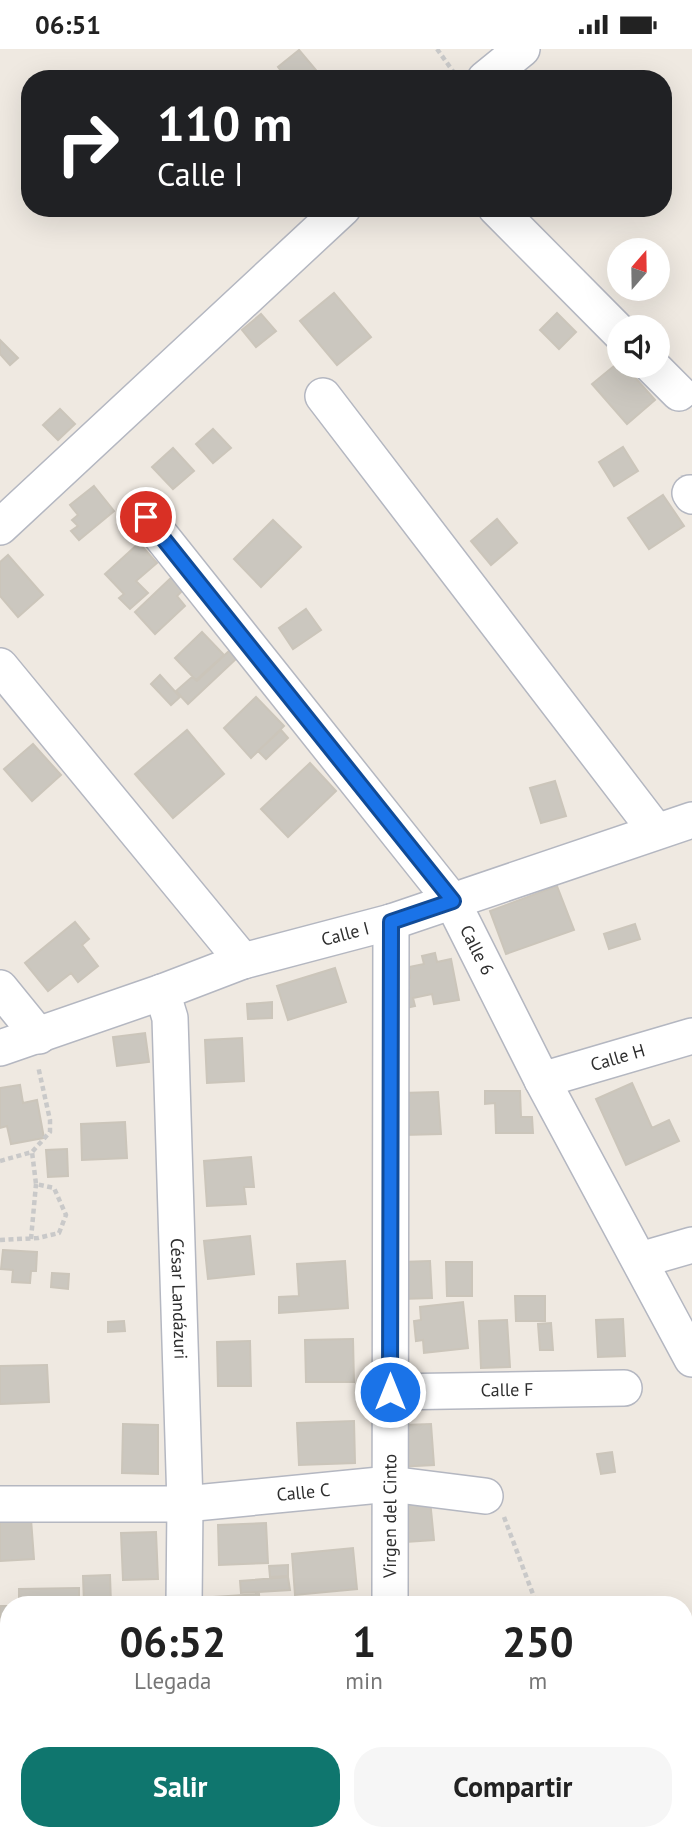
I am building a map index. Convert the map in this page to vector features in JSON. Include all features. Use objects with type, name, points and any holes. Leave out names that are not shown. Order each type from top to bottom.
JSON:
[{"type":"street","points":[[496,70],[522,49]]},
{"type":"street","points":[[0,527],[334,217]]},
{"type":"street","points":[[505,217],[607,320]]},
{"type":"street","points":[[664,378],[679,393]]},
{"type":"street","points":[[323,396],[656,831]]},
{"type":"street","name":"Calle 6","points":[[146,517],[453,901],[542,1080],[692,1359]]},
{"type":"street","points":[[0,666],[243,961]]},
{"type":"street","name":"Calle I","points":[[23,1041],[243,961],[391,922],[692,820]]},
{"type":"street","name":"Virgen del Cinto","points":[[390,1596],[391,922]]},
{"type":"street","points":[[0,988],[23,1041]]},
{"type":"street","name":"César Landázuri","points":[[162,992],[170,1018],[185,1504],[184,1596]]},
{"type":"street","name":"Calle H","points":[[542,1080],[692,1035]]},
{"type":"street","points":[[640,1260],[692,1245]]},
{"type":"street","name":"Calle F","points":[[390,1392],[624,1388]]},
{"type":"street","name":"Calle C","points":[[0,1504],[185,1504],[390,1484],[485,1496]]},
{"type":"path","points":[[437,49],[452,70]]},
{"type":"path","points":[[0,1161],[32,1152],[50,1132],[50,1120],[23,1041]]},
{"type":"path","points":[[31,1239],[36,1184],[32,1152]]},
{"type":"path","points":[[0,1240],[31,1239],[59,1233],[65,1215],[54,1188],[36,1184]]},
{"type":"path","points":[[485,1496],[506,1518],[534,1596]]},
{"type":"building","points":[[299,50],[316,70],[280,70],[278,67]]},
{"type":"building","points":[[334,293],[371,337],[337,365],[300,321]]},
{"type":"building","points":[[557,313],[576,332],[559,349],[540,330]]},
{"type":"building","points":[[261,314],[276,331],[256,347],[242,330]]},
{"type":"building","points":[[0,340],[18,358],[10,365],[0,354]]},
{"type":"building","points":[[607,372],[607,378],[636,378],[655,400],[627,424],[592,384]]},
{"type":"building","points":[[60,409],[75,424],[58,440],[43,425]]},
{"type":"building","points":[[213,429],[231,448],[213,463],[196,444]]},
{"type":"building","points":[[623,447],[638,471],[614,486],[599,462]]},
{"type":"building","points":[[173,448],[194,471],[173,489],[152,467]]},
{"type":"building","points":[[94,486],[114,511],[79,540],[71,531],[78,526],[72,520],[78,515],[70,505]]},
{"type":"building","points":[[663,495],[684,526],[649,549],[628,518]]},
{"type":"building","points":[[497,519],[517,543],[491,565],[471,541]]},
{"type":"building","points":[[273,520],[301,547],[261,587],[234,559]]},
{"type":"building","points":[[139,543],[157,563],[136,581],[148,593],[130,609],[119,598],[124,594],[105,574]]},
{"type":"building","points":[[8,555],[43,595],[18,617],[0,596],[0,562]]},
{"type":"building","points":[[173,576],[185,588],[177,596],[185,606],[155,634],[135,612]]},
{"type":"building","points":[[306,609],[321,630],[293,649],[279,628]]},
{"type":"building","points":[[202,632],[224,655],[196,680],[175,658]]},
{"type":"building","points":[[229,651],[236,659],[188,704],[176,691],[192,677],[197,681]]},
{"type":"building","points":[[160,675],[180,697],[171,705],[151,684]]},
{"type":"building","points":[[256,697],[284,726],[251,758],[224,728]]},
{"type":"building","points":[[187,730],[224,774],[173,818],[135,774]]},
{"type":"building","points":[[281,730],[288,738],[266,759],[258,751]]},
{"type":"building","points":[[33,744],[61,775],[32,801],[4,769]]},
{"type":"building","points":[[310,763],[336,791],[288,837],[261,809]]},
{"type":"building","points":[[555,781],[566,816],[541,823],[530,788]]},
{"type":"building","points":[[557,886],[574,930],[506,954],[490,911]]},
{"type":"building","points":[[75,922],[89,939],[82,945],[98,966],[78,982],[71,973],[48,991],[25,963]]},
{"type":"building","points":[[635,924],[640,939],[609,949],[604,934]]},
{"type":"building","points":[[435,953],[437,962],[451,959],[459,1000],[434,1004],[432,994],[413,998],[415,1006],[397,1010],[392,981],[410,978],[409,967],[424,964],[422,956]]},
{"type":"building","points":[[335,968],[346,1002],[288,1020],[277,986]]},
{"type":"building","points":[[272,1002],[272,1018],[248,1019],[247,1004]]},
{"type":"building","points":[[145,1033],[149,1062],[117,1066],[113,1037]]},
{"type":"building","points":[[242,1038],[244,1081],[207,1083],[205,1040]]},
{"type":"building","points":[[632,1083],[652,1128],[669,1120],[679,1141],[626,1165],[596,1099]]},
{"type":"building","points":[[20,1085],[23,1103],[37,1100],[44,1138],[11,1144],[7,1126],[0,1128],[0,1088]]},
{"type":"building","points":[[485,1091],[520,1091],[521,1117],[532,1117],[533,1133],[496,1133],[495,1103],[485,1104]]},
{"type":"building","points":[[438,1092],[441,1134],[403,1135],[401,1093]]},
{"type":"building","points":[[125,1122],[127,1158],[82,1160],[81,1124]]},
{"type":"building","points":[[67,1149],[68,1176],[48,1177],[46,1150]]},
{"type":"building","points":[[251,1157],[254,1187],[244,1187],[246,1204],[207,1206],[204,1161]]},
{"type":"building","points":[[250,1236],[254,1274],[208,1279],[204,1241]]},
{"type":"building","points":[[3,1250],[37,1252],[36,1271],[31,1271],[30,1283],[12,1282],[13,1270],[1,1269]]},
{"type":"building","points":[[345,1261],[348,1308],[279,1313],[279,1297],[299,1296],[297,1264]]},
{"type":"building","points":[[430,1261],[432,1298],[401,1299],[400,1262]]},
{"type":"building","points":[[446,1262],[472,1262],[472,1296],[447,1296]]},
{"type":"building","points":[[52,1273],[69,1274],[68,1289],[51,1287]]},
{"type":"building","points":[[515,1296],[545,1296],[545,1321],[516,1321]]},
{"type":"building","points":[[463,1302],[468,1348],[424,1353],[423,1340],[416,1341],[414,1321],[421,1320],[420,1307]]},
{"type":"building","points":[[623,1319],[625,1356],[598,1357],[596,1320]]},
{"type":"building","points":[[507,1320],[510,1367],[481,1368],[479,1321]]},
{"type":"building","points":[[124,1321],[125,1331],[108,1332],[108,1322]]},
{"type":"building","points":[[551,1323],[553,1350],[540,1350],[538,1324]]},
{"type":"building","points":[[353,1339],[354,1382],[306,1382],[305,1340]]},
{"type":"building","points":[[250,1341],[251,1386],[218,1386],[217,1342]]},
{"type":"building","points":[[47,1365],[49,1402],[0,1404],[0,1366]]},
{"type":"building","points":[[354,1421],[355,1463],[299,1465],[297,1423]]},
{"type":"building","points":[[123,1424],[158,1425],[158,1474],[122,1473]]},
{"type":"building","points":[[431,1424],[434,1465],[397,1467],[404,1425]]},
{"type":"building","points":[[612,1452],[615,1472],[601,1474],[597,1454]]},
{"type":"building","points":[[430,1500],[434,1540],[406,1542],[402,1503]]},
{"type":"building","points":[[31,1519],[34,1559],[0,1561],[0,1521]]},
{"type":"building","points":[[266,1523],[268,1563],[219,1565],[218,1525]]},
{"type":"building","points":[[156,1532],[158,1579],[123,1580],[121,1533]]},
{"type":"building","points":[[353,1548],[357,1589],[295,1595],[292,1554]]},
{"type":"building","points":[[288,1565],[288,1576],[270,1577],[269,1566]]},
{"type":"building","points":[[110,1575],[111,1596],[84,1596],[83,1576]]},
{"type":"building","points":[[288,1577],[290,1590],[241,1593],[240,1581]]},
{"type":"building","points":[[79,1588],[79,1596],[19,1596],[19,1589]]},
{"type":"route","points":[[146,517],[453,901],[391,922],[390,1392]]}]
